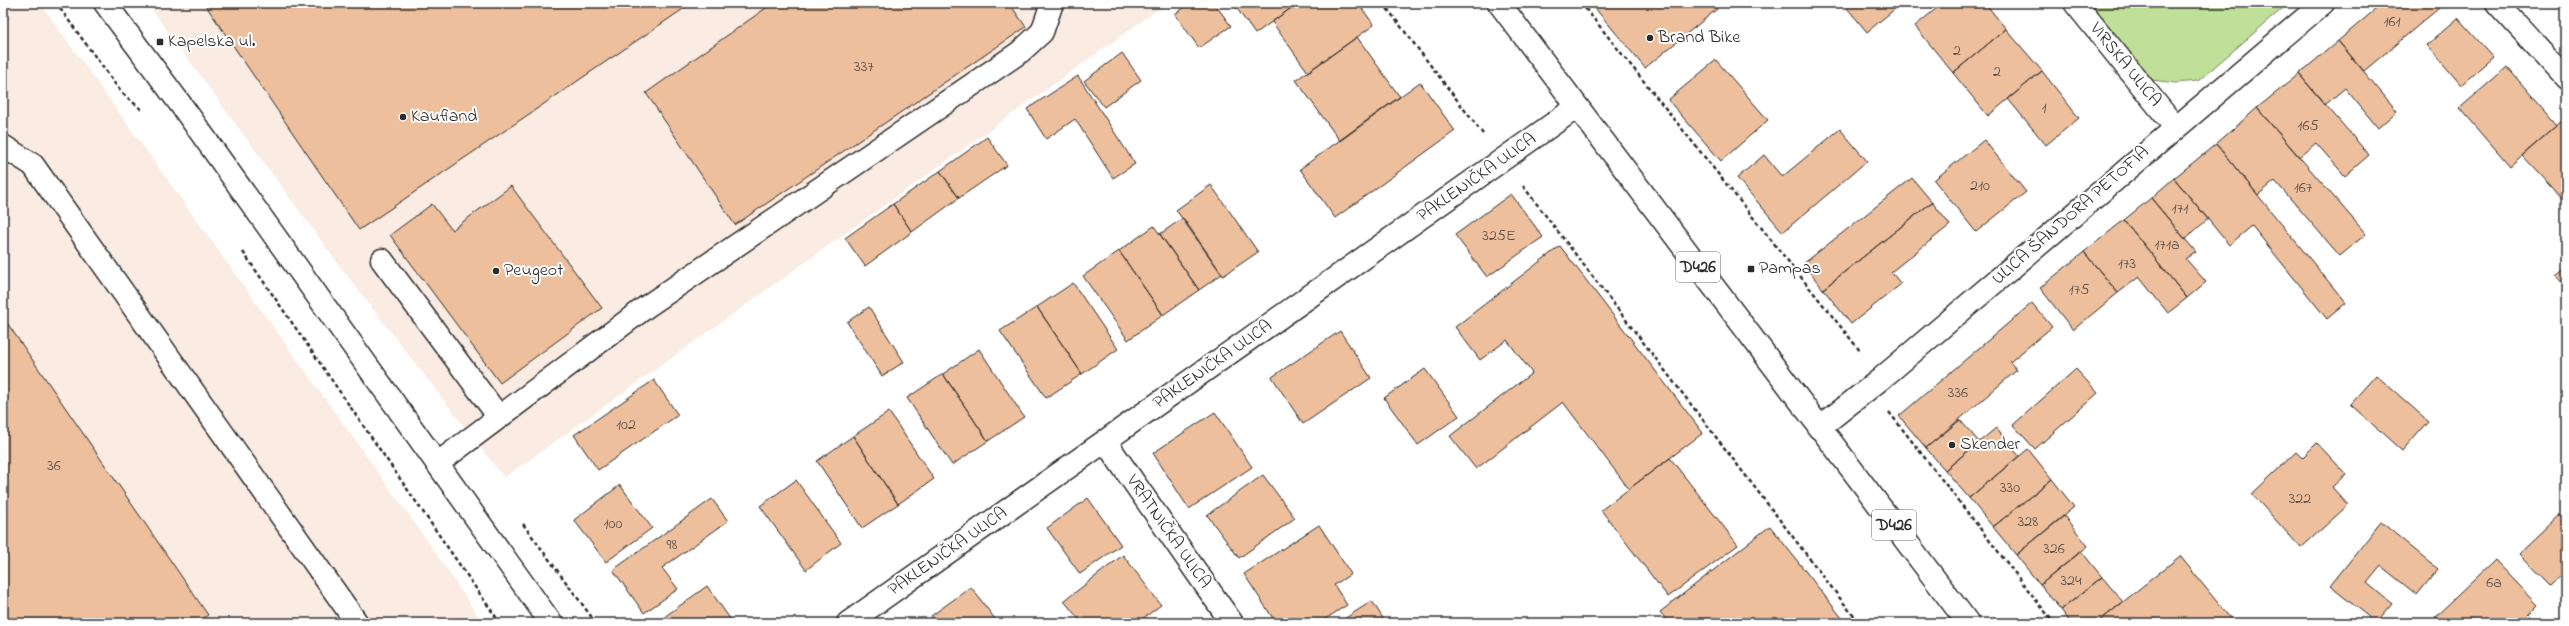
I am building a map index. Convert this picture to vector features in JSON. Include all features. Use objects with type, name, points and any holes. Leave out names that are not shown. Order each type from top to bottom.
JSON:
[{"type":"street","points":[[105,3],[184,109],[551,623]]},
{"type":"street","points":[[438,463],[646,307],[1020,52],[1042,32],[1052,3]]},
{"type":"street","name":"D426","points":[[1499,3],[1968,623]]},
{"type":"street","name":"VIRSKA ULICA","points":[[2074,3],[2175,127]]},
{"type":"street","name":"ULICA ŠANDORA PETOFIA","points":[[1819,428],[1882,378],[2175,127],[2323,3]]},
{"type":"street","points":[[2497,3],[2566,78]]},
{"type":"street","name":"PAKLENIČKA ULICA","points":[[848,623],[1577,107]]},
{"type":"street","points":[[3,146],[34,165],[357,623]]},
{"type":"street","points":[[382,260],[499,418]]},
{"type":"street","name":"VRATNIČKA ULICA","points":[[1105,441],[1232,623]]},
{"type":"path","points":[[56,3],[121,92],[143,111]]},
{"type":"path","points":[[1383,3],[1859,623]]},
{"type":"path","points":[[1582,3],[1902,403],[1889,412],[2054,623]]},
{"type":"path","points":[[239,246],[500,623]]},
{"type":"shaded area","points":[[3,3],[40,3],[424,536],[483,623],[3,623]]},
{"type":"shaded area","points":[[147,3],[1167,3],[504,478],[342,269]]},
{"type":"green space","points":[[2090,3],[2289,3],[2198,81],[2175,83],[2152,80]]},
{"type":"building","name":"Kaufland","points":[[204,3],[692,3],[359,230]]},
{"type":"building","points":[[773,3],[1009,3],[1026,27],[735,225],[646,93]]},
{"type":"building","points":[[1191,3],[1214,3],[1231,26],[1199,48],[1175,14]]},
{"type":"building","points":[[1233,3],[1298,3],[1255,34]]},
{"type":"building","points":[[1298,3],[1358,3],[1374,25],[1308,72],[1272,22]]},
{"type":"building","name":"Brand Bike","points":[[1599,3],[1712,3],[1717,9],[1645,68],[1594,7]]},
{"type":"building","points":[[1843,3],[1902,3],[1867,32]]},
{"type":"building","points":[[1943,3],[1985,3],[2006,29],[1953,73],[1915,26]]},
{"type":"building","points":[[2383,3],[2445,3],[2364,71],[2338,41]]},
{"type":"building","points":[[2458,18],[2493,57],[2461,85],[2427,45]]},
{"type":"building","points":[[2006,29],[2042,71],[1988,116],[1953,73]]},
{"type":"building","points":[[1357,37],[1400,97],[1340,141],[1296,80]]},
{"type":"building","points":[[2338,41],[2397,111],[2378,128],[2345,88],[2325,105],[2299,74]]},
{"type":"building","points":[[1122,53],[1141,80],[1104,107],[1084,81]]},
{"type":"building","points":[[1716,60],[1768,120],[1721,161],[1668,100]]},
{"type":"building","points":[[2507,67],[2557,125],[2510,166],[2460,108]]},
{"type":"building","points":[[2042,71],[2079,118],[2046,145],[2008,99]]},
{"type":"building","points":[[2299,74],[2369,155],[2345,176],[2316,143],[2299,157],[2257,108]]},
{"type":"building","points":[[1078,76],[1135,164],[1113,178],[1075,119],[1046,139],[1027,109]]},
{"type":"building","points":[[1420,82],[1455,131],[1335,218],[1300,169]]},
{"type":"building","points":[[2257,108],[2366,234],[2340,256],[2275,181],[2258,195],[2216,144]]},
{"type":"building","points":[[2564,119],[2566,122],[2566,203],[2522,156]]},
{"type":"building","points":[[1840,129],[1867,161],[1783,232],[1737,178],[1764,155],[1782,177]]},
{"type":"building","points":[[987,137],[1007,165],[959,198],[940,171]]},
{"type":"building","points":[[1984,140],[2026,192],[1976,232],[1934,180]]},
{"type":"building","points":[[2216,144],[2346,303],[2327,319],[2252,226],[2229,245],[2174,178]]},
{"type":"building","points":[[940,171],[959,198],[912,232],[893,204]]},
{"type":"building","points":[[1912,178],[1932,202],[1823,289],[1803,264]]},
{"type":"building","points":[[2174,178],[2208,219],[2185,239],[2151,198]]},
{"type":"building","points":[[1211,185],[1258,252],[1223,276],[1176,210]]},
{"type":"building","name":"Peugeot","points":[[511,186],[602,308],[500,383],[390,235],[432,204],[452,230]]},
{"type":"building","points":[[1511,194],[1543,237],[1487,277],[1455,235]]},
{"type":"building","points":[[2151,198],[2196,252],[2186,259],[2206,282],[2187,298],[2124,220]]},
{"type":"building","points":[[1932,202],[1950,225],[1891,272],[1901,284],[1851,324],[1823,289]]},
{"type":"building","points":[[893,204],[912,232],[865,266],[845,238]]},
{"type":"building","points":[[1183,218],[1222,274],[1199,290],[1160,234]]},
{"type":"building","points":[[2124,220],[2187,298],[2168,313],[2139,277],[2118,293],[2084,252]]},
{"type":"building","points":[[1154,226],[1199,290],[1163,315],[1119,251]]},
{"type":"building","points":[[1560,246],[1703,433],[1629,489],[1563,402],[1476,469],[1450,436],[1532,373],[1507,340],[1480,360],[1455,327]]},
{"type":"building","points":[[1119,251],[1163,315],[1128,340],[1083,276]]},
{"type":"building","points":[[2084,252],[2118,293],[2073,330],[2040,288]]},
{"type":"building","points":[[2566,267],[2566,288],[2555,276]]},
{"type":"building","points":[[1073,283],[1118,349],[1082,374],[1037,307]]},
{"type":"building","points":[[2032,303],[2052,327],[2010,362],[2017,370],[1926,448],[1899,416]]},
{"type":"building","points":[[869,307],[904,362],[882,376],[847,322]]},
{"type":"building","points":[[1037,307],[1082,374],[1046,398],[1000,331]]},
{"type":"building","points":[[3,317],[208,615],[197,623],[3,623]]},
{"type":"building","points":[[1340,331],[1371,378],[1303,424],[1272,377]]},
{"type":"building","points":[[979,349],[1024,417],[988,441],[943,374]]},
{"type":"building","points":[[1425,369],[1459,416],[1418,445],[1384,398]]},
{"type":"building","points":[[2076,369],[2098,393],[2035,449],[2013,425]]},
{"type":"building","points":[[943,374],[988,441],[952,465],[907,398]]},
{"type":"building","points":[[2376,375],[2428,421],[2402,451],[2350,404]]},
{"type":"building","points":[[654,380],[678,415],[598,470],[574,435]]},
{"type":"building","points":[[889,412],[934,479],[898,504],[853,436]]},
{"type":"building","points":[[1215,412],[1252,467],[1189,509],[1153,453]]},
{"type":"building","name":"Skender","points":[[1960,420],[1979,442],[1945,470],[1926,448]]},
{"type":"building","points":[[1996,428],[2019,456],[1969,498],[1945,470]]},
{"type":"building","points":[[853,436],[898,504],[862,528],[817,461]]},
{"type":"building","points":[[2317,443],[2346,474],[2332,487],[2348,505],[2301,548],[2252,494],[2296,452],[2302,458]]},
{"type":"building","points":[[2028,449],[2052,479],[1993,527],[1969,498]]},
{"type":"building","points":[[1670,458],[1738,545],[1668,597],[1601,510]]},
{"type":"building","points":[[1263,475],[1295,518],[1239,558],[1207,515]]},
{"type":"building","points":[[2052,479],[2074,507],[2016,555],[1993,527]]},
{"type":"building","points":[[796,480],[841,543],[806,570],[760,506]]},
{"type":"building","points":[[620,485],[652,528],[606,562],[574,520]]},
{"type":"building","points":[[1088,498],[1121,545],[1080,574],[1047,528]]},
{"type":"building","points":[[712,499],[728,521],[662,568],[678,589],[644,613],[613,570]]},
{"type":"building","points":[[2560,514],[2566,521],[2566,572],[2551,586],[2519,553]]},
{"type":"building","points":[[2064,516],[2088,546],[2040,585],[2016,555]]},
{"type":"building","points":[[2381,522],[2438,569],[2417,595],[2381,566],[2367,583],[2392,604],[2376,623],[2330,586]]},
{"type":"building","points":[[1319,525],[1351,574],[1334,585],[1347,605],[1319,623],[1276,623],[1244,574]]},
{"type":"building","points":[[1770,526],[1846,623],[1669,623],[1660,612]]},
{"type":"building","points":[[2081,551],[2102,577],[2061,610],[2040,585]]},
{"type":"building","points":[[1123,555],[1161,605],[1137,623],[1082,623],[1064,601]]},
{"type":"building","points":[[2180,556],[2234,623],[2097,623],[2123,602]]},
{"type":"building","points":[[2495,560],[2538,605],[2520,623],[2441,623],[2435,617]]},
{"type":"building","points":[[2102,577],[2123,602],[2097,623],[2071,623],[2061,610]]},
{"type":"building","points":[[707,586],[733,623],[656,623]]},
{"type":"building","points":[[971,587],[998,623],[936,623],[931,616]]},
{"type":"building","points":[[1372,601],[1386,623],[1338,623]]},
{"type":"place","name":"Brand Bike","points":[[1650,38]]},
{"type":"place","name":"Kapelska ul.","points":[[160,42]]},
{"type":"place","name":"Kaufland","points":[[403,117]]},
{"type":"place","name":"Pampas","points":[[1751,269]]},
{"type":"place","name":"Peugeot","points":[[496,271]]},
{"type":"place","name":"Skender","points":[[1952,445]]}]
